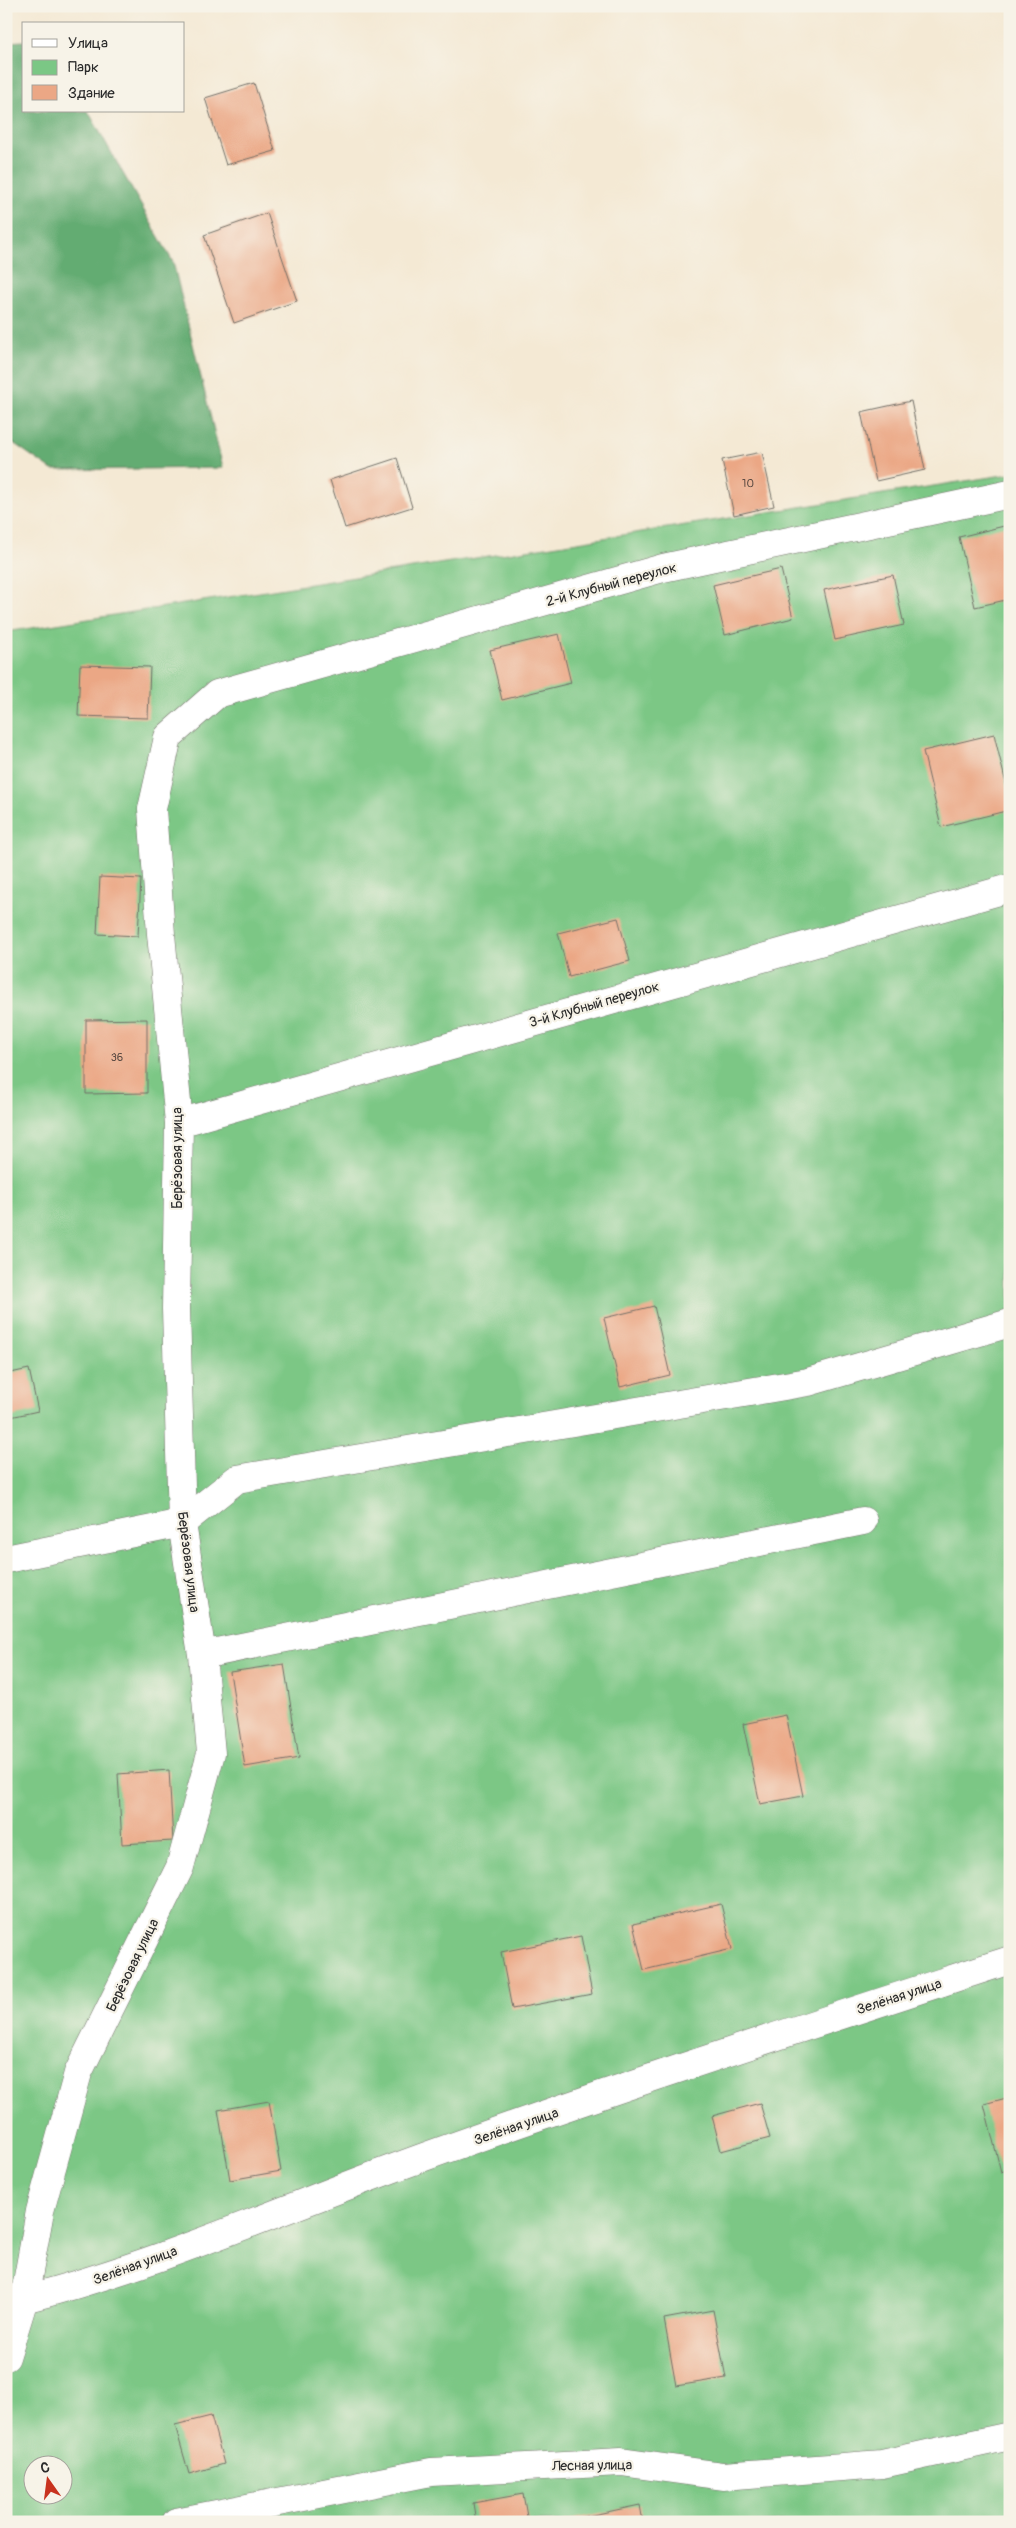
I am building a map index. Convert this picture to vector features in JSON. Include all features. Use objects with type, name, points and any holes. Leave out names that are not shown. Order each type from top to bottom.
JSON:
[{"type":"street","name":"2-й Клубный переулок","points":[[217,694],[663,568],[1010,494]]},
{"type":"street","name":"Берёзовая улица","points":[[6,2357],[24,2299],[40,2211],[78,2074],[180,1867],[211,1753],[202,1655],[182,1523],[176,1309],[179,1123],[160,934],[152,810],[168,737],[217,694]]},
{"type":"street","name":"3-й Клубный переулок","points":[[179,1123],[1010,888]]},
{"type":"street","points":[[6,1559],[182,1523],[237,1479],[808,1382],[1010,1323]]},
{"type":"street","points":[[202,1655],[863,1521]]},
{"type":"street","name":"Зелёная улица","points":[[24,2299],[87,2283],[424,2157],[756,2043],[1010,1960]]},
{"type":"street","name":"Лесная улица","points":[[176,2522],[431,2472],[621,2462],[723,2476],[882,2464],[1010,2436]]},
{"type":"green space","points":[[22,41],[22,112],[89,112],[173,262],[223,468],[52,470],[6,438],[6,42]]},
{"type":"green space","points":[[1010,474],[1010,2522],[6,2522],[6,632]]},
{"type":"building","points":[[254,83],[275,151],[226,165],[205,98]]},
{"type":"building","points":[[267,213],[297,301],[234,323],[204,235]]},
{"type":"building","points":[[911,401],[925,470],[876,481],[861,412]]},
{"type":"building","points":[[762,452],[774,506],[734,515],[722,460]]},
{"type":"building","points":[[397,458],[412,507],[345,528],[330,480]]},
{"type":"building","points":[[1004,526],[1010,543],[1010,599],[975,607],[959,537]]},
{"type":"building","points":[[781,569],[793,618],[725,635],[713,585]]},
{"type":"building","points":[[893,575],[904,625],[835,640],[824,590]]},
{"type":"building","points":[[559,634],[571,683],[502,700],[490,650]]},
{"type":"building","points":[[80,665],[150,667],[148,718],[78,716]]},
{"type":"building","points":[[994,734],[1010,800],[1010,810],[941,827],[923,751]]},
{"type":"building","points":[[100,877],[141,879],[138,936],[97,934]]},
{"type":"building","points":[[618,918],[630,961],[569,977],[558,933]]},
{"type":"building","points":[[147,1019],[147,1093],[86,1094],[86,1020]]},
{"type":"building","points":[[654,1306],[670,1375],[620,1387],[604,1318]]},
{"type":"building","points":[[29,1369],[38,1411],[6,1418],[6,1374]]},
{"type":"building","points":[[284,1664],[299,1758],[245,1767],[230,1672]]},
{"type":"building","points":[[786,1715],[803,1796],[760,1804],[743,1724]]},
{"type":"building","points":[[169,1770],[173,1841],[122,1844],[118,1774]]},
{"type":"building","points":[[721,1904],[732,1949],[644,1970],[633,1924]]},
{"type":"building","points":[[581,1936],[592,1994],[512,2009],[501,1952]]},
{"type":"building","points":[[1010,2097],[1010,2169],[1001,2172],[984,2104]]},
{"type":"building","points":[[269,2101],[281,2171],[230,2180],[218,2110]]},
{"type":"building","points":[[760,2103],[770,2138],[721,2151],[712,2116]]},
{"type":"building","points":[[713,2310],[726,2378],[676,2386],[664,2319]]},
{"type":"building","points":[[211,2416],[224,2464],[189,2474],[175,2425]]},
{"type":"building","points":[[523,2494],[528,2522],[476,2522],[473,2503]]},
{"type":"building","points":[[640,2505],[643,2522],[564,2522],[564,2521]]}]
